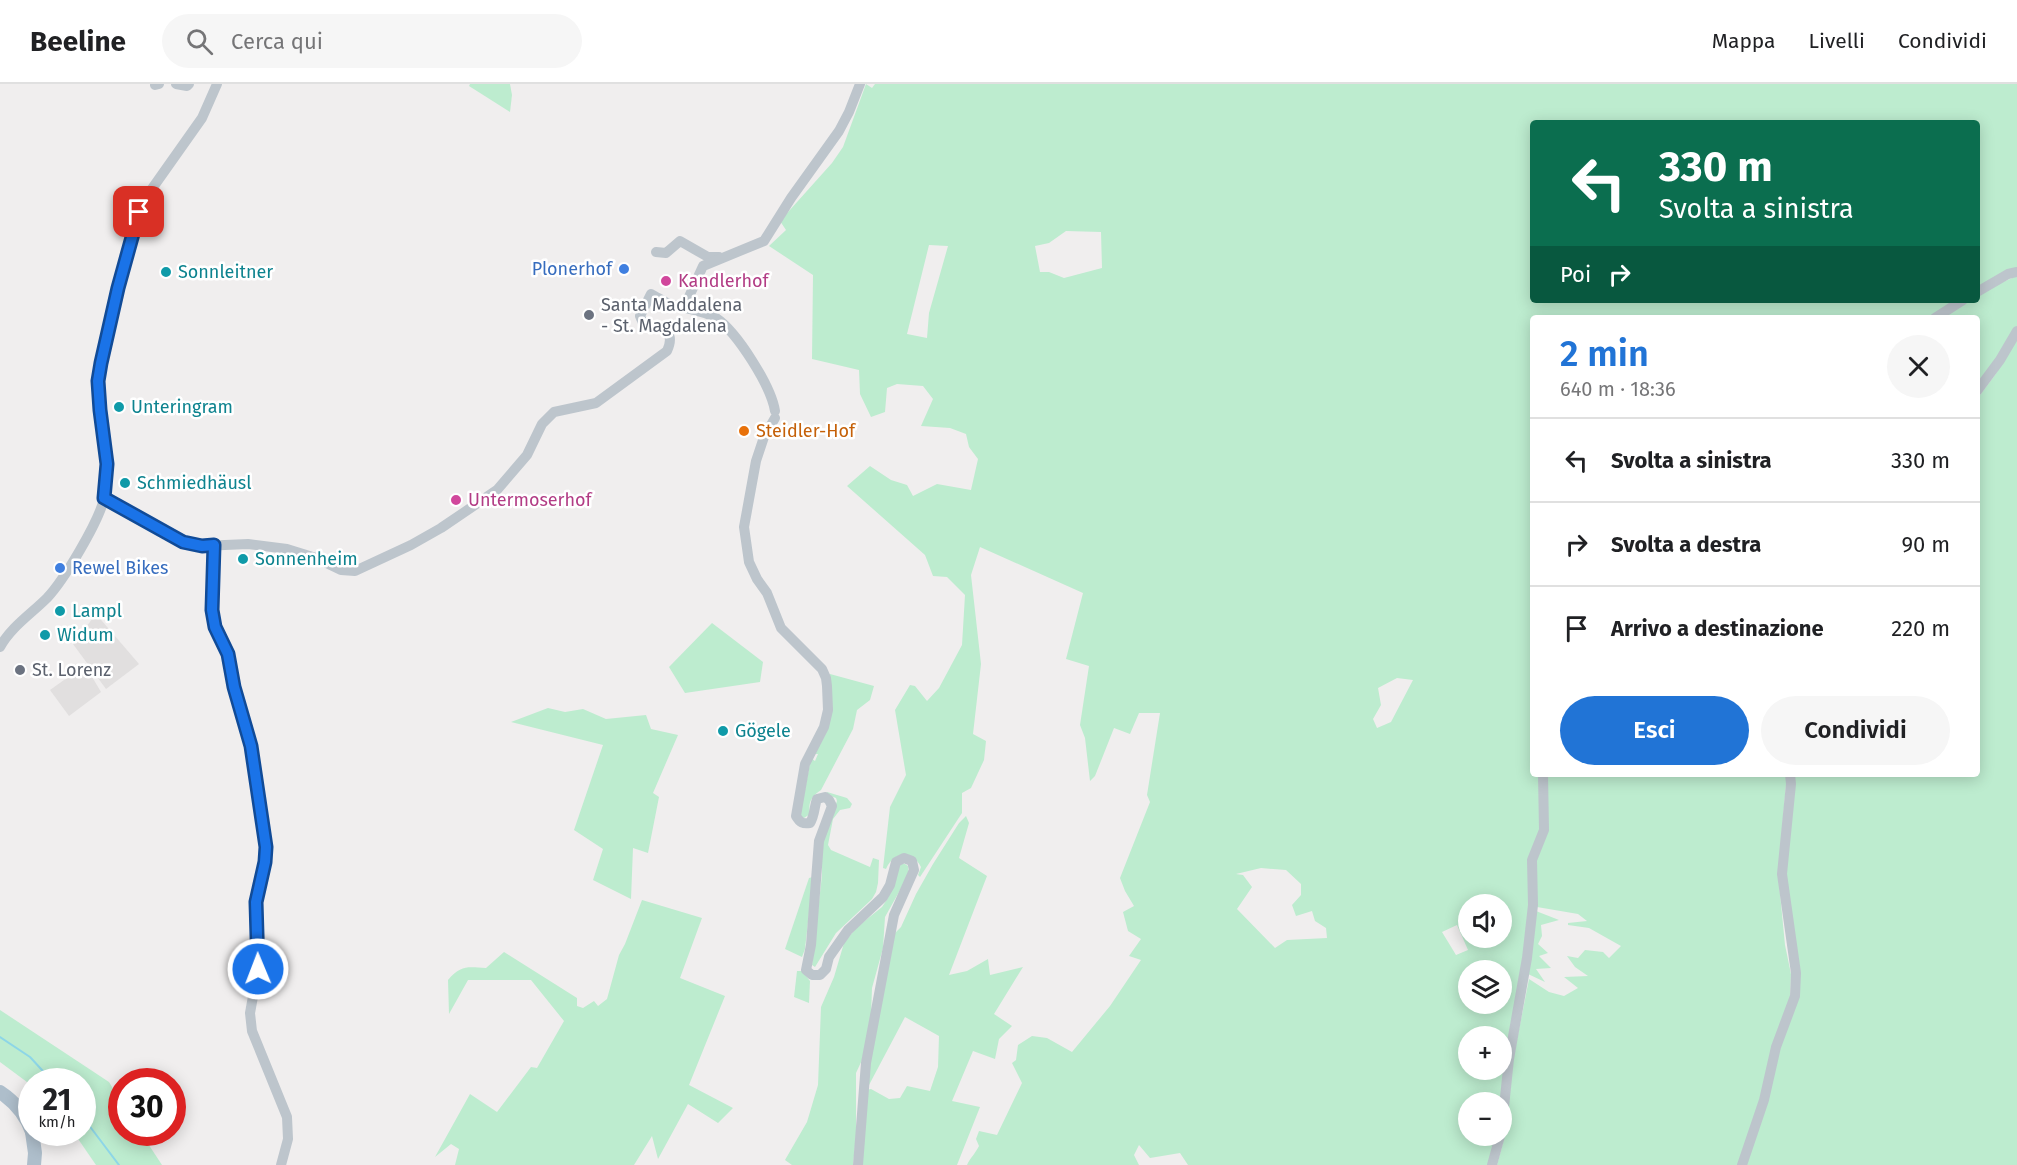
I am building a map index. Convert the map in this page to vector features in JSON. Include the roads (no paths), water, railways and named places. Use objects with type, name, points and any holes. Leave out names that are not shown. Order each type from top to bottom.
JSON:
[{"type":"main road","points":[[0,1092],[18,1108]]},
{"type":"main road","points":[[34,1146],[34,1165]]},
{"type":"street","points":[[176,84],[187,86],[189,84]]},
{"type":"street","points":[[0,647],[18,624],[48,597],[61,581],[99,513],[104,498],[107,464],[98,381],[133,230],[148,193],[202,118],[217,84]]},
{"type":"street","points":[[681,307],[687,301],[703,266],[764,241],[790,198],[839,131],[860,84]]},
{"type":"street","points":[[656,252],[666,253],[682,242],[705,256],[722,258]]},
{"type":"street","points":[[1980,290],[2008,274],[2017,272]]},
{"type":"street","points":[[104,498],[183,542],[202,546],[248,544],[287,549],[316,558],[341,570],[355,572],[411,545],[460,516],[497,490],[527,455],[542,424],[554,412],[596,402],[667,351],[671,342],[670,336],[664,329],[643,324],[640,316],[651,294],[666,302],[698,310],[716,318],[740,343],[772,397],[775,414],[756,461],[744,528],[749,562],[767,594],[781,628],[822,669],[826,678],[828,710],[819,738],[805,764],[795,816],[804,824],[810,823],[814,817],[817,799],[825,797],[832,806],[819,841],[811,945],[806,970],[812,975],[820,975],[826,969],[829,957],[848,930],[883,897],[890,885],[896,862],[904,858],[912,861],[914,870],[894,915],[866,1063],[858,1165]]},
{"type":"street","points":[[1940,315],[1958,303]]},
{"type":"street","points":[[1980,387],[2000,360],[2017,331]]},
{"type":"street","points":[[214,545],[212,610],[215,627],[228,654],[234,687],[251,746],[266,847],[256,902],[258,969],[250,1013],[252,1031],[287,1117],[288,1139],[281,1165]]},
{"type":"street","points":[[1506,1092],[1533,905],[1532,860],[1544,830],[1544,777]]},
{"type":"street","points":[[1742,1165],[1764,1100],[1776,1047],[1795,996],[1796,973],[1782,874],[1790,777]]},
{"type":"street","points":[[1492,1165],[1497,1146]]},
{"type":"waterway","points":[[0,1037],[30,1057],[40,1068]]},
{"type":"waterway","points":[[96,1135],[119,1165]]},
{"type":"place","name":"Plonerhof","points":[[624,269]]},
{"type":"place","name":"Sonnleitner","points":[[166,272]]},
{"type":"place","name":"Kandlerhof","points":[[666,281]]},
{"type":"place","name":"Santa Maddalena - St. Magdalena","points":[[589,315]]},
{"type":"place","name":"Unteringram","points":[[119,407]]},
{"type":"place","name":"Steidler-Hof","points":[[744,431]]},
{"type":"place","name":"Schmiedhäusl","points":[[125,483]]},
{"type":"place","name":"Untermoserhof","points":[[456,500]]},
{"type":"place","name":"Sonnenheim","points":[[243,559]]},
{"type":"place","name":"Rewel Bikes","points":[[60,568]]},
{"type":"place","name":"Lampl","points":[[60,611]]},
{"type":"place","name":"Widum","points":[[45,635]]},
{"type":"place","name":"St. Lorenz","points":[[20,670]]},
{"type":"place","name":"Gögele","points":[[723,731]]}]
